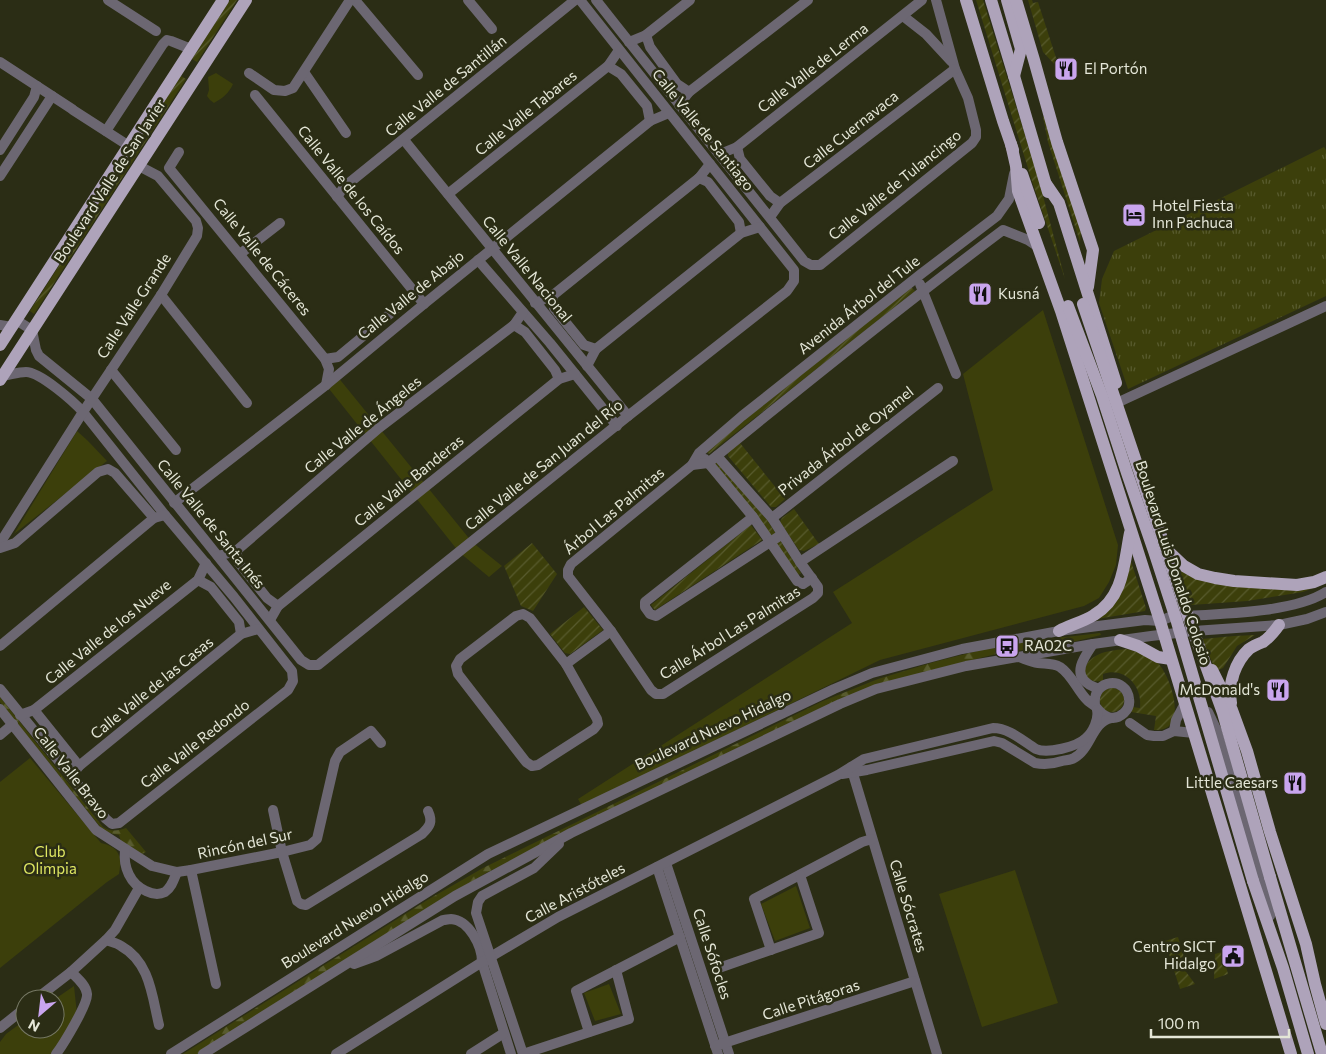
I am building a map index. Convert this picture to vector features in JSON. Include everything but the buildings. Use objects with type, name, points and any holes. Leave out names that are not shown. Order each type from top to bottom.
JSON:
[{"type":"main road","name":"Boulevard Valle de San Javier","points":[[0,344],[9,324],[129,146],[224,0]]},
{"type":"main road","name":"Boulevard Valle de San Javier","points":[[1,377],[246,0]]},
{"type":"main road","name":"Boulevard Luis Donaldo Colosio","points":[[966,0],[1003,121],[1068,306],[1102,396],[1154,551],[1177,622],[1253,881],[1276,949],[1289,966],[1322,1054]]},
{"type":"main road","name":"Boulevard Luis Donaldo Colosio","points":[[991,0],[1046,184],[1121,401],[1166,549],[1194,631],[1232,710],[1247,751],[1301,930],[1326,1024]]},
{"type":"main road","points":[[1007,0],[1021,49],[1014,76]]},
{"type":"main road","points":[[1016,0],[1057,142],[1093,250],[1085,298]]},
{"type":"main road","name":"Boulevard Luis Donaldo Colosio","points":[[1011,144],[1016,166],[1018,191],[1061,310],[1135,543],[1170,634],[1172,659],[1291,1054]]},
{"type":"main road","name":"Boulevard Luis Donaldo Colosio","points":[[1085,298],[1189,619],[1223,713],[1270,877],[1308,1054]]},
{"type":"main road","points":[[1059,631],[1095,615],[1111,602],[1120,585],[1131,530]]},
{"type":"main road","points":[[1135,543],[1143,556],[1153,558],[1160,553],[1162,536]]},
{"type":"main road","points":[[1166,549],[1184,566],[1198,574],[1215,578],[1297,585],[1314,582],[1326,577]]},
{"type":"main road","points":[[1232,710],[1230,695],[1232,680],[1237,667],[1247,652],[1270,636],[1279,625]]},
{"type":"main road","points":[[1120,640],[1138,646],[1158,657],[1172,659]]},
{"type":"main road","points":[[1270,877],[1301,930]]},
{"type":"main road","points":[[1262,958],[1263,910]]},
{"type":"street","points":[[249,73],[274,90],[285,92],[293,88],[350,0]]},
{"type":"street","points":[[354,0],[418,76]]},
{"type":"street","points":[[468,0],[492,29]]},
{"type":"street","name":"Calle Valle de Santillán","points":[[337,197],[344,187],[575,0]]},
{"type":"street","name":"Calle Valle de Santiago","points":[[580,0],[794,270],[794,281]]},
{"type":"street","name":"Calle Valle de Santiago","points":[[596,0],[804,261],[811,264]]},
{"type":"street","points":[[629,42],[646,35],[690,0]]},
{"type":"street","points":[[679,105],[689,92],[808,0]]},
{"type":"street","name":"Calle Valle de Lerma","points":[[720,154],[737,147],[922,0]]},
{"type":"street","name":"Calle Valle de Tulancingo","points":[[811,264],[820,265],[972,143],[976,137],[968,98],[954,66],[936,0]]},
{"type":"street","points":[[112,1],[156,31]]},
{"type":"street","points":[[903,16],[926,34],[954,66]]},
{"type":"street","points":[[646,35],[650,47],[677,84],[689,92]]},
{"type":"street","points":[[106,131],[162,44],[167,40],[171,40],[191,49]]},
{"type":"street","name":"Calle Valle Tabares","points":[[448,194],[608,66],[619,50]]},
{"type":"street","points":[[0,62],[129,146]]},
{"type":"street","points":[[608,66],[621,74],[646,106],[650,121]]},
{"type":"street","name":"Calle Cuernavaca","points":[[770,217],[780,203],[954,66]]},
{"type":"street","points":[[304,72],[346,133]]},
{"type":"street","points":[[645,82],[654,74]]},
{"type":"street","points":[[0,150],[34,97],[37,86]]},
{"type":"street","name":"Calle Valle de los Caídos","points":[[255,95],[424,304]]},
{"type":"street","points":[[0,176],[52,96]]},
{"type":"street","name":"Calle Valle de Abajo","points":[[174,503],[326,385],[650,121],[669,113]]},
{"type":"street","name":"Calle Valle Nacional","points":[[404,140],[628,416]]},
{"type":"street","points":[[737,147],[740,158],[770,196],[780,203]]},
{"type":"street","name":"Calle Valle de Cáceres","points":[[179,152],[169,168],[325,359]]},
{"type":"street","points":[[536,303],[552,296],[699,178],[710,164]]},
{"type":"street","name":"Calle Valle de Cáceres","points":[[139,166],[158,176],[196,220],[198,228]]},
{"type":"street","name":"Avenida Árbol del Tule","points":[[699,453],[742,416],[997,216],[1008,199],[1016,166]]},
{"type":"street","points":[[699,178],[708,182],[724,202],[739,222],[741,233]]},
{"type":"street","points":[[735,194],[746,186]]},
{"type":"street","points":[[997,216],[1003,230],[1038,246]]},
{"type":"street","points":[[240,254],[280,223]]},
{"type":"street","points":[[587,366],[596,349],[741,233],[760,226]]},
{"type":"street","name":"Calle Valle Grande","points":[[0,543],[83,412],[161,295],[197,236],[198,228]]},
{"type":"street","name":"Avenida Árbol del Tule","points":[[708,463],[923,290],[1003,230]]},
{"type":"street","name":"Calle Valle Nacional","points":[[478,260],[550,343],[617,426]]},
{"type":"street","points":[[929,268],[936,280]]},
{"type":"street","points":[[916,278],[923,290],[956,374]]},
{"type":"street","name":"Calle Valle de San Juan del Río","points":[[309,665],[318,665],[787,291],[794,281]]},
{"type":"street","name":"Calle Valle de Abajo","points":[[325,359],[338,357],[416,293]]},
{"type":"street","points":[[161,295],[247,403]]},
{"type":"street","points":[[552,296],[554,308],[584,345],[596,349]]},
{"type":"street","points":[[1121,401],[1326,306]]},
{"type":"street","name":"Calle Valle de Ángeles","points":[[218,556],[236,551],[379,428],[514,325],[523,312]]},
{"type":"street","points":[[9,324],[32,330]]},
{"type":"street","points":[[514,325],[525,332],[555,370],[559,379]]},
{"type":"street","name":"Calle Valle de Santa Inés","points":[[32,330],[36,350],[43,361],[92,399],[301,660],[309,665]]},
{"type":"street","points":[[550,343],[561,334]]},
{"type":"street","points":[[325,359],[329,369],[326,385]]},
{"type":"street","points":[[111,370],[176,450]]},
{"type":"street","name":"Calle Valle de Santa Inés","points":[[1,377],[26,372],[37,375],[72,400],[234,597],[292,671],[292,681]]},
{"type":"street","name":"Calle Valle Banderas","points":[[270,620],[278,606],[415,494],[559,379],[575,374]]},
{"type":"street","name":"Privada Árbol de Oyamel","points":[[772,518],[938,388]]},
{"type":"street","points":[[699,453],[753,518],[797,581],[803,584],[812,578],[772,518],[717,456]]},
{"type":"street","name":"Árbol Las Palmitas","points":[[612,631],[568,576],[570,564],[692,465],[699,453]]},
{"type":"street","points":[[800,562],[952,460]]},
{"type":"street","points":[[692,465],[708,463]]},
{"type":"street","points":[[0,548],[15,543],[98,472],[108,469],[115,473],[154,518]]},
{"type":"street","points":[[736,497],[746,489]]},
{"type":"street","points":[[0,646],[154,518],[165,515]]},
{"type":"street","points":[[753,518],[645,602],[645,607],[650,614],[656,616],[782,535]]},
{"type":"street","points":[[236,551],[239,563],[267,598],[278,606]]},
{"type":"street","points":[[1149,558],[1155,568],[1165,619]]},
{"type":"street","name":"Calle Valle de los Nueve","points":[[20,715],[34,710],[198,580],[206,563]]},
{"type":"street","name":"Calle Árbol Las Palmitas","points":[[612,631],[651,690],[656,694],[662,694],[813,598],[818,593],[818,587],[812,578]]},
{"type":"street","points":[[198,580],[211,587],[234,615],[239,622],[242,634]]},
{"type":"street","points":[[234,597],[244,590]]},
{"type":"street","name":"Boulevard Nuevo Hidalgo","points":[[171,1054],[488,854],[834,689],[872,673],[962,649],[1059,631],[1145,620],[1277,608],[1317,598],[1326,592]]},
{"type":"street","name":"Boulevard Nuevo Hidalgo","points":[[203,1054],[455,896],[571,833],[840,704],[876,689],[966,666],[1016,656],[1194,631],[1279,625],[1307,619],[1326,612]]},
{"type":"street","points":[[523,614],[530,618],[566,664],[598,724],[594,729],[538,765],[532,766],[526,762],[458,674],[456,666],[460,659],[516,616],[523,614]]},
{"type":"street","name":"Calle Valle de las Casas","points":[[71,777],[79,766],[242,634],[258,629]]},
{"type":"street","points":[[566,664],[612,631]]},
{"type":"street","points":[[1170,634],[1217,732],[1266,894],[1276,949]]},
{"type":"street","points":[[1094,644],[1084,658],[1080,670],[1084,680],[1098,689]]},
{"type":"street","points":[[1016,656],[1035,663],[1054,664],[1065,672],[1087,700],[1106,717],[1122,718],[1147,735],[1163,736],[1174,731],[1194,733]]},
{"type":"street","name":"Calle Valle Redondo","points":[[112,824],[119,823],[288,690],[292,681]]},
{"type":"street","points":[[1096,707],[1094,700],[1098,689],[1107,684],[1119,684],[1128,693],[1128,717],[1130,722]]},
{"type":"street","name":"Calle Valle Bravo","points":[[0,689],[71,777],[112,824]]},
{"type":"street","points":[[1174,731],[1176,720],[1185,703]]},
{"type":"street","points":[[1114,718],[1122,715],[1129,705]]},
{"type":"street","name":"Calle Aristóteles","points":[[336,1054],[487,959],[558,917],[851,769],[864,759],[993,728],[1006,730],[1040,751],[1048,751],[1073,745],[1086,738],[1098,718],[1096,707]]},
{"type":"street","name":"Calle Valle Bravo","points":[[0,709],[96,830],[152,866]]},
{"type":"street","points":[[34,710],[79,766]]},
{"type":"street","name":"Calle Aristóteles","points":[[851,769],[867,770],[994,741],[1002,742],[1035,763],[1052,764],[1074,758],[1086,746],[1103,721],[1114,718]]},
{"type":"street","points":[[0,735],[13,724]]},
{"type":"street","name":"Rincón del Sur","points":[[152,866],[177,872],[310,845],[317,839],[335,761],[340,752],[371,731],[381,742]]},
{"type":"street","name":"Calle Sócrates","points":[[851,769],[935,1053]]},
{"type":"street","points":[[273,810],[282,852],[297,901],[306,905],[422,834],[429,827],[431,818],[428,810]]},
{"type":"street","points":[[571,833],[534,868],[482,896],[478,902],[476,913],[478,936],[523,1054],[629,1018],[616,970]]},
{"type":"street","points":[[771,950],[754,899],[862,842],[872,839]]},
{"type":"street","points":[[125,850],[124,860],[131,879],[139,888],[153,894],[164,893],[172,885],[177,872]]},
{"type":"street","name":"Calle Sófocles","points":[[662,865],[680,937],[719,1048],[729,1054]]},
{"type":"street","name":"Calle Sófocles","points":[[662,865],[719,1048]]},
{"type":"street","points":[[191,870],[216,984]]},
{"type":"street","points":[[716,968],[819,933],[800,875]]},
{"type":"street","points":[[49,989],[71,972],[115,930],[139,888]]},
{"type":"street","points":[[334,971],[376,956],[443,920],[452,919],[464,924],[478,936]]},
{"type":"street","points":[[590,1032],[576,991],[680,937]]},
{"type":"street","points":[[106,940],[121,946],[133,954],[143,966],[149,980],[159,1025]]},
{"type":"street","points":[[487,959],[504,1033],[511,1054]]},
{"type":"street","points":[[56,1054],[84,1006],[87,994],[82,983],[71,972]]},
{"type":"street","name":"Calle Pitágoras","points":[[719,1048],[915,982]]},
{"type":"street","points":[[0,1028],[15,1016]]},
{"type":"street","points":[[471,1054],[504,1033]]},
{"type":"green space","points":[[230,0],[237,0],[197,62],[192,59]]},
{"type":"green space","points":[[976,0],[983,0],[1038,177],[1065,279],[1031,178]]},
{"type":"green space","points":[[1028,0],[1032,0],[1033,3],[1038,2],[1059,67],[1043,52]]},
{"type":"green space","points":[[216,73],[233,84],[225,95],[214,103],[207,96],[209,90],[208,77]]},
{"type":"green space","points":[[181,76],[186,79],[34,314],[30,311]]},
{"type":"green space","points":[[1045,116],[1081,233],[1080,242],[1048,142],[1043,117]]},
{"type":"green space","points":[[1324,147],[1326,150],[1326,296],[1128,389],[1099,303],[1102,279],[1114,251]]},
{"type":"green space","points":[[911,287],[915,291],[709,454],[706,451]]},
{"type":"green space","points":[[1043,310],[1118,545],[1116,565],[1109,582],[1099,598],[1084,606],[880,660],[582,806],[578,799],[852,623],[833,592],[993,490],[963,374]]},
{"type":"green space","points":[[337,376],[472,542],[502,566],[489,577],[459,552],[326,385]]},
{"type":"green space","points":[[77,431],[107,461],[14,534]]},
{"type":"green space","points":[[740,443],[785,499],[776,507],[771,507],[728,456],[728,452]]},
{"type":"green space","points":[[717,460],[767,520],[801,573],[797,576],[714,462]]},
{"type":"green space","points":[[794,509],[819,544],[804,551],[799,550],[780,522],[782,518]]},
{"type":"green space","points":[[751,525],[762,540],[655,610],[651,605]]},
{"type":"green space","points":[[532,543],[557,574],[533,611],[521,606],[504,566]]},
{"type":"green space","points":[[1130,558],[1146,608],[1145,611],[1097,619]]},
{"type":"green space","points":[[1178,568],[1190,574],[1326,583],[1303,592],[1247,601],[1191,605]]},
{"type":"green space","points":[[584,607],[603,630],[570,654],[565,653],[550,634]]},
{"type":"green space","points":[[1100,633],[1101,635],[1064,644],[996,654],[936,669],[881,686],[573,830],[486,873],[197,1054],[183,1054],[429,899],[483,868],[823,701],[878,679],[993,647]]},
{"type":"green space","points":[[1255,635],[1237,646],[1223,668],[1216,671],[1202,639],[1234,636]]},
{"type":"green space","points":[[1126,649],[1155,660],[1166,676],[1175,704],[1173,720],[1169,726],[1160,730],[1154,730],[1156,716],[1131,712],[1132,707],[1140,708],[1139,693],[1131,680],[1125,676],[1111,672],[1103,674],[1103,681],[1094,681],[1086,675],[1085,668],[1094,657],[1113,650]]},
{"type":"green space","points":[[1107,688],[1117,688],[1124,695],[1124,705],[1117,712],[1107,712],[1100,705],[1100,695]]},
{"type":"green space","points":[[0,697],[103,827],[108,830],[126,828],[146,852],[142,854],[121,841],[119,835],[105,832],[102,829],[0,702]]},
{"type":"green space","name":"Club Olimpia","points":[[30,758],[101,843],[116,850],[120,858],[120,868],[119,874],[0,968],[0,782]]},
{"type":"green space","points":[[1015,870],[1058,1003],[982,1027],[939,894]]},
{"type":"green space","points":[[796,886],[810,928],[775,941],[761,904]]},
{"type":"green space","points":[[1178,937],[1184,957],[1171,960],[1165,941]]},
{"type":"green space","points":[[1222,952],[1228,974],[1214,979],[1215,954]]},
{"type":"green space","points":[[1181,965],[1195,984],[1180,989],[1173,967]]},
{"type":"green space","points":[[609,984],[621,1014],[595,1021],[584,993]]},
{"type":"green space","points":[[74,986],[77,1014],[65,1034],[65,992]]},
{"type":"green space","points":[[15,1027],[15,1039],[62,1039],[53,1054],[0,1054],[0,1042],[6,1034]]},
{"type":"place","name":"El Portón","points":[[1066,69]]},
{"type":"place","name":"Hotel Fiesta Inn Pachuca","points":[[1134,215]]},
{"type":"place","name":"Kusná","points":[[980,294]]},
{"type":"place","name":"RA02C","points":[[1007,646]]},
{"type":"place","name":"McDonald's","points":[[1278,690]]},
{"type":"place","name":"Little Caesars","points":[[1295,783]]},
{"type":"place","name":"Centro SICT Hidalgo","points":[[1233,956]]}]
